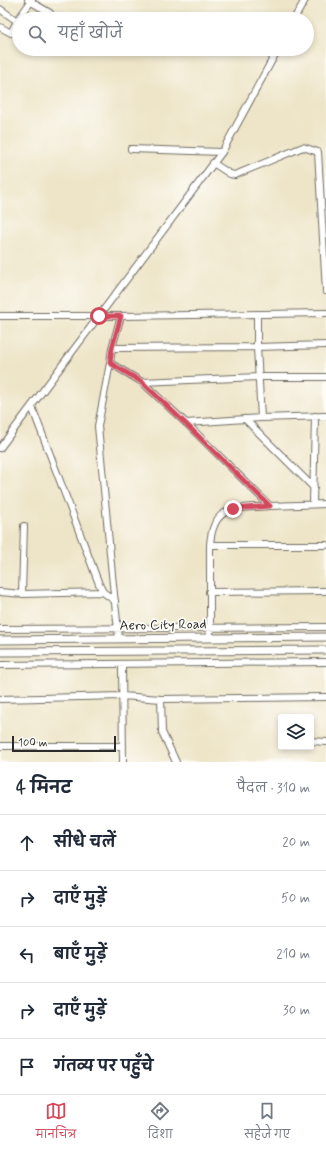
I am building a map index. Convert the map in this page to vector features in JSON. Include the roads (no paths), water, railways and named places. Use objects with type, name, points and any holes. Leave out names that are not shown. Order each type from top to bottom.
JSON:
[{"type":"street","points":[[298,12],[304,0]]},
{"type":"street","points":[[23,12],[30,1],[48,12]]},
{"type":"street","points":[[0,9],[12,17]]},
{"type":"street","points":[[0,27],[11,33],[12,31]]},
{"type":"street","points":[[0,448],[222,152],[274,56]]},
{"type":"street","points":[[213,163],[230,174],[235,174],[304,147],[318,152],[326,291]]},
{"type":"street","points":[[131,149],[222,152]]},
{"type":"street","points":[[0,316],[326,313]]},
{"type":"street","points":[[257,314],[257,347],[261,418]]},
{"type":"street","points":[[119,639],[114,601],[98,426],[112,348],[121,316]]},
{"type":"street","points":[[112,348],[326,345]]},
{"type":"street","points":[[110,363],[142,382],[270,506]]},
{"type":"street","points":[[142,382],[259,377],[326,377]]},
{"type":"street","points":[[32,407],[103,592],[114,601]]},
{"type":"street","points":[[313,504],[315,416]]},
{"type":"street","points":[[186,424],[261,418],[326,416]]},
{"type":"street","points":[[245,419],[314,488]]},
{"type":"street","points":[[210,638],[210,545],[211,531],[215,521],[222,514],[233,509],[326,504]]},
{"type":"street","points":[[22,594],[24,526]]},
{"type":"street","points":[[210,545],[326,545]]},
{"type":"street","points":[[209,592],[326,591]]},
{"type":"street","points":[[0,592],[22,594],[103,592]]},
{"type":"street","points":[[0,629],[326,627]]},
{"type":"street","name":"Aero City Road","points":[[0,640],[326,637]]},
{"type":"street","name":"Aero City Road","points":[[0,652],[326,650]]},
{"type":"street","points":[[0,665],[326,662]]},
{"type":"street","points":[[122,664],[122,762]]},
{"type":"street","points":[[0,698],[122,696],[161,699],[326,697]]},
{"type":"street","points":[[161,699],[162,732],[176,762]]},
{"type":"street","points":[[314,741],[326,742]]},
{"type":"street","points":[[0,746],[123,746]]}]
